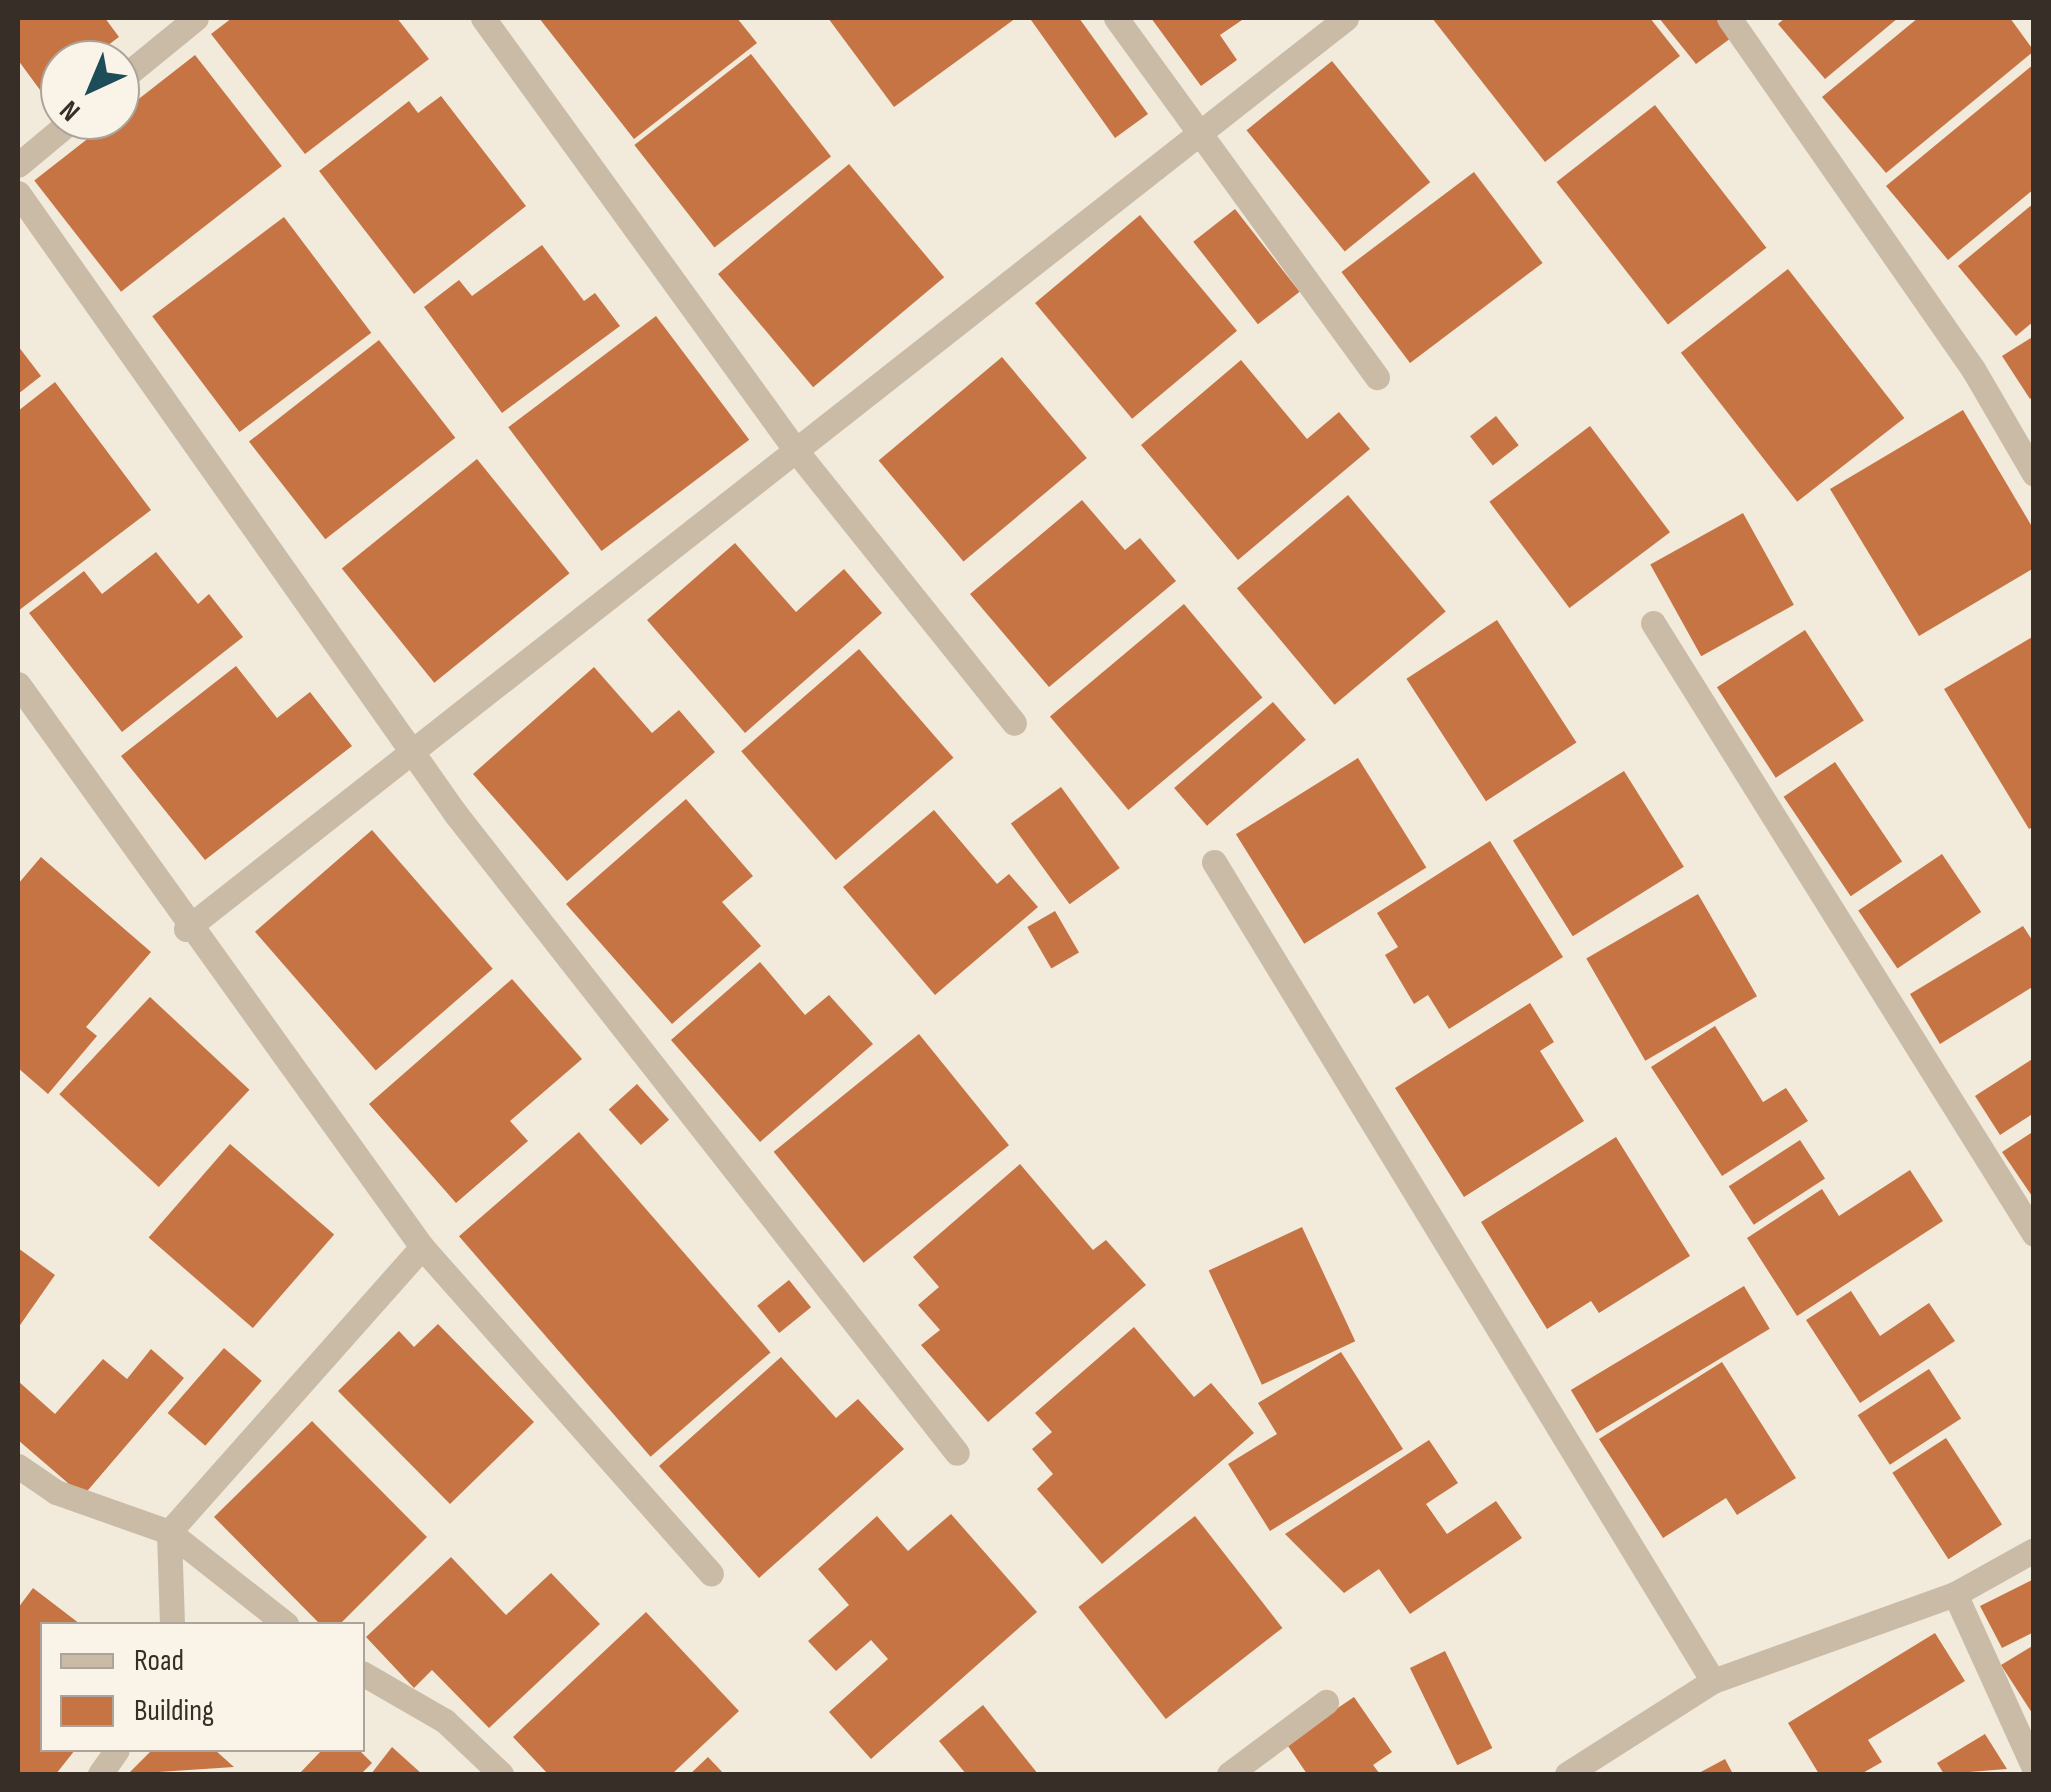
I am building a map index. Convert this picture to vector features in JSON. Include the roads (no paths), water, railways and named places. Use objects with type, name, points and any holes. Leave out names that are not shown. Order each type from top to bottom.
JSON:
[{"type":"street","points":[[140,64],[196,18]]},
{"type":"street","points":[[483,18],[797,452],[1014,723]]},
{"type":"street","points":[[1116,18],[1202,128],[1377,377]]},
{"type":"street","points":[[186,929],[1346,18]]},
{"type":"street","points":[[1730,18],[1974,370],[2034,474]]},
{"type":"street","points":[[18,165],[48,140]]},
{"type":"street","points":[[18,193],[411,753],[957,1453]]},
{"type":"street","points":[[1652,623],[2034,1234]]},
{"type":"street","points":[[18,684],[186,929],[422,1247],[711,1574]]},
{"type":"street","points":[[1214,862],[1713,1681]]},
{"type":"street","points":[[172,1622],[170,1532],[422,1247]]},
{"type":"street","points":[[18,1466],[56,1492],[170,1532],[283,1622]]},
{"type":"street","points":[[1567,1774],[1713,1681],[1955,1594],[2034,1550]]},
{"type":"street","points":[[1955,1594],[2034,1768]]},
{"type":"street","points":[[365,1675],[445,1722],[501,1774]]},
{"type":"street","points":[[1229,1774],[1326,1702]]},
{"type":"street","points":[[100,1774],[116,1752]]}]
